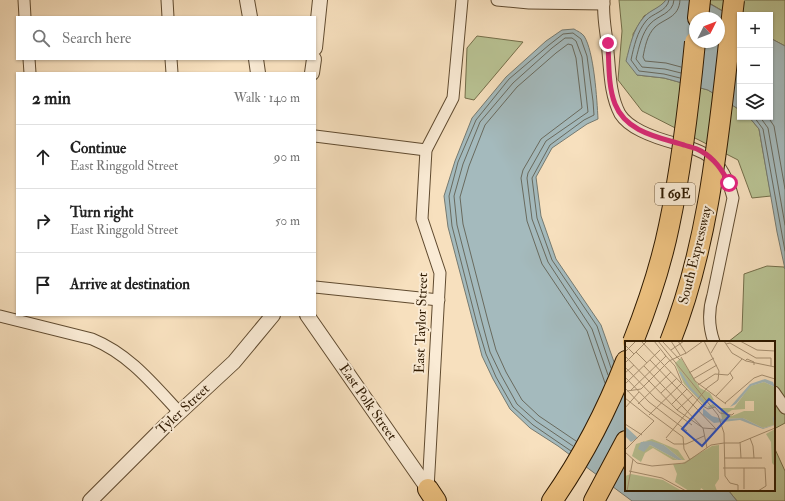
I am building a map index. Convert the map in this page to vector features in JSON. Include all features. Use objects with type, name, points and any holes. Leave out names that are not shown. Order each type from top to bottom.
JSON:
[{"type":"highway","name":"South Expressway","points":[[670,341],[690,280],[711,191],[734,0]]},
{"type":"highway","name":"I 69E","points":[[633,341],[646,310],[669,227],[683,152],[695,48]]},
{"type":"highway","points":[[552,501],[566,480],[596,425],[625,364]]},
{"type":"highway","points":[[594,500],[625,443]]},
{"type":"street","points":[[24,0],[25,16]]},
{"type":"street","points":[[166,0],[168,16]]},
{"type":"street","points":[[247,0],[250,16]]},
{"type":"street","points":[[316,38],[320,0]]},
{"type":"street","name":"East Taylor Street","points":[[432,495],[440,273],[422,219],[426,150],[453,98],[462,0]]},
{"type":"street","points":[[497,0],[529,3],[604,2],[612,87],[615,104],[621,116],[633,127],[646,133],[700,150],[712,159],[722,170],[729,183],[733,198],[714,295],[710,307],[709,320],[714,341]]},
{"type":"street","points":[[29,60],[30,72]]},
{"type":"street","points":[[171,60],[172,72]]},
{"type":"street","points":[[256,60],[258,72]]},
{"type":"street","points":[[312,72],[314,60]]},
{"type":"street","points":[[316,136],[426,150]]},
{"type":"street","points":[[316,287],[439,300]]},
{"type":"street","points":[[0,316],[92,339],[106,344],[137,367],[179,412]]},
{"type":"street","name":"Tyler Street","points":[[90,501],[179,412],[234,362],[272,316]]},
{"type":"street","name":"East Polk Street","points":[[308,316],[432,495]]},
{"type":"street","points":[[775,393],[785,408]]},
{"type":"green space","points":[[619,0],[666,0],[661,6],[644,16],[633,34],[637,75],[664,78],[708,90],[737,108],[737,120],[752,120],[759,129],[771,196],[752,198],[738,160],[642,111],[618,80],[622,31]]},
{"type":"green space","points":[[704,0],[785,0],[785,46],[773,40],[773,12],[737,12],[737,19]]},
{"type":"green space","points":[[477,36],[523,42],[474,100],[465,98],[467,48]]},
{"type":"green space","points":[[767,266],[784,267],[785,269],[785,423],[775,428],[775,341],[729,341],[742,331],[744,274]]},
{"type":"green space","points":[[775,449],[785,471],[785,501],[737,501],[729,491],[775,491]]},
{"type":"water","points":[[666,0],[703,0],[724,12],[689,12],[689,48],[725,48],[725,12],[737,19],[737,108],[708,90],[664,78],[637,75],[626,61],[632,38],[637,27],[646,15]]},
{"type":"water","points":[[574,29],[584,36],[587,43],[593,64],[598,119],[587,124],[552,148],[536,177],[541,216],[556,259],[601,325],[625,393],[625,491],[729,491],[737,501],[632,501],[558,446],[530,428],[510,409],[482,356],[448,227],[444,196],[455,161],[472,118],[506,77],[546,41],[562,30]]},
{"type":"water","points":[[773,40],[785,46],[785,269],[777,232],[759,129],[752,120],[773,120]]},
{"type":"route","points":[[608,43],[615,104],[621,116],[633,127],[646,133],[700,150],[712,159],[722,170],[729,183]]}]
